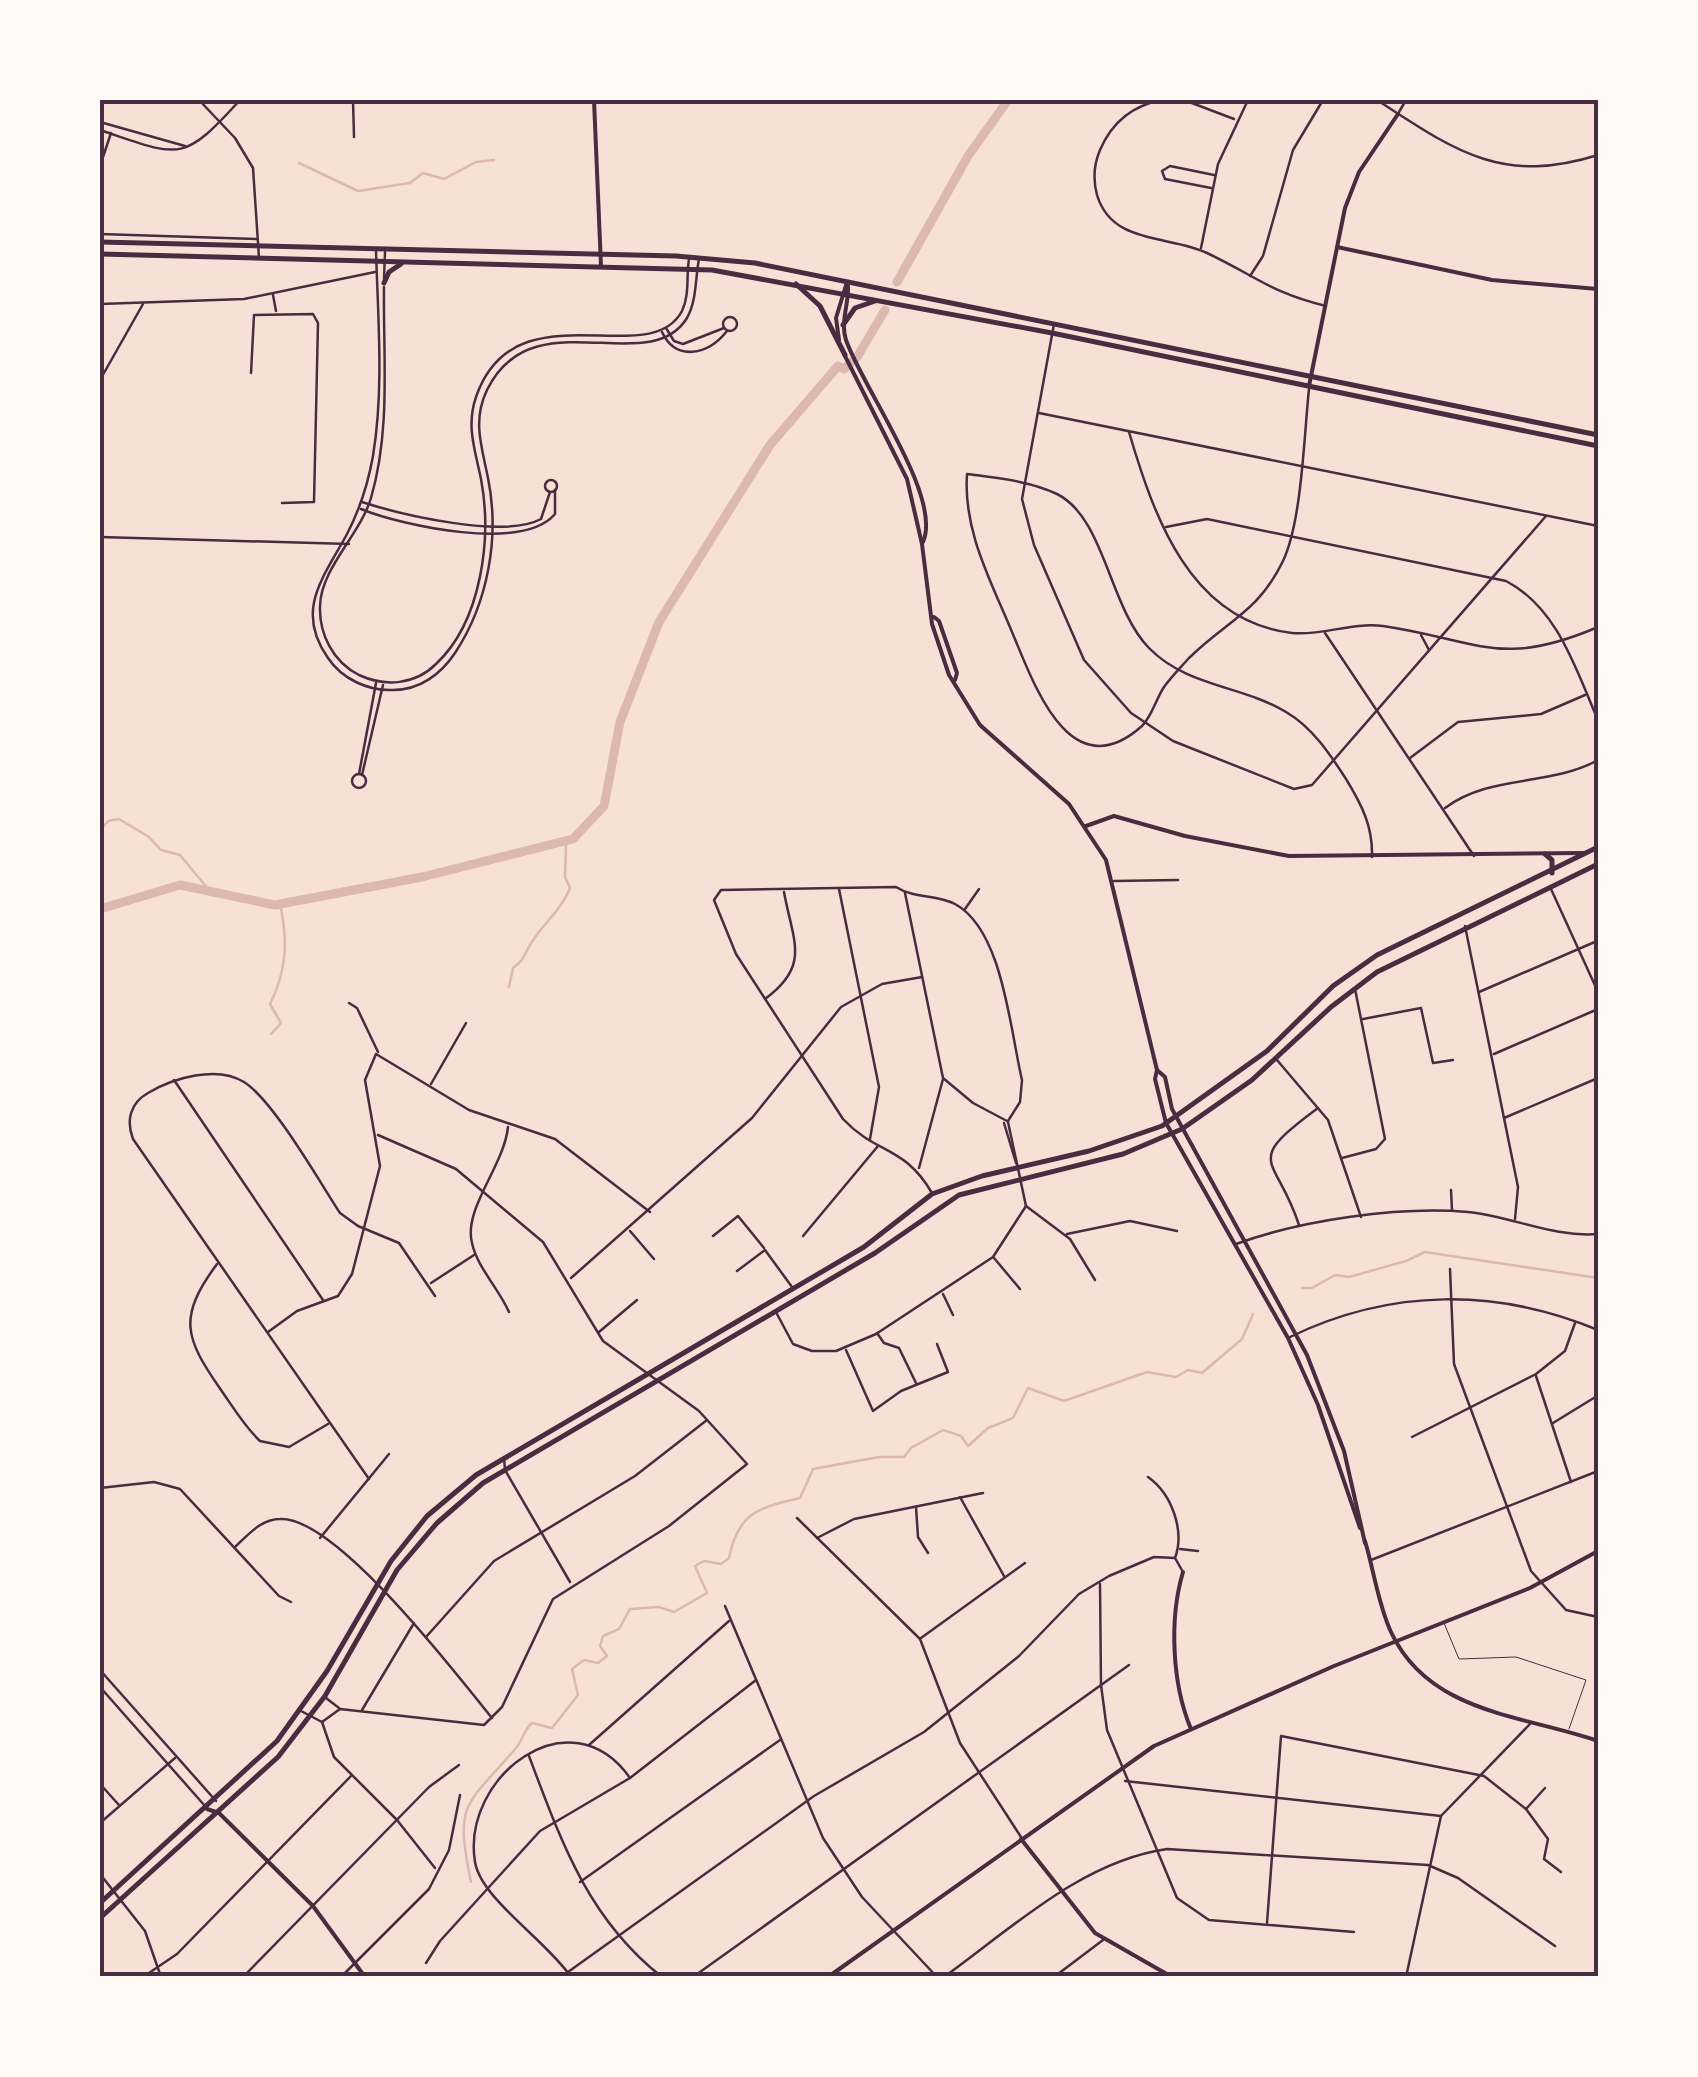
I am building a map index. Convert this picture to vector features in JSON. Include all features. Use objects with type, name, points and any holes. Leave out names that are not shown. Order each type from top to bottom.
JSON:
[{"type":"main road","points":[[100,242],[259,242],[699,258],[847,281],[1598,435]]},
{"type":"main road","points":[[100,254],[601,266],[697,270],[794,282],[1598,446]]},
{"type":"main road","points":[[384,284],[395,266],[408,262]]},
{"type":"main road","points":[[794,282],[820,306],[847,353]]},
{"type":"main road","points":[[843,325],[855,308],[882,300]]},
{"type":"main road","points":[[100,1903],[261,1759],[301,1711],[377,1580],[427,1516],[504,1456],[864,1247],[932,1194],[1017,1165],[1089,1151],[1166,1123],[1267,1051],[1333,986],[1377,955],[1596,851]]},
{"type":"main road","points":[[1544,854],[1552,860],[1552,872]]},
{"type":"main road","points":[[100,1918],[262,1775],[325,1696],[385,1590],[437,1523],[505,1470],[875,1253],[938,1205],[969,1192],[1122,1154],[1182,1129],[1277,1060],[1354,987],[1465,926],[1598,864]]},
{"type":"street","points":[[199,100],[235,138],[253,168],[258,258]]},
{"type":"street","points":[[100,130],[162,151],[186,146],[209,132],[239,100]]},
{"type":"street","points":[[354,100],[354,137]]},
{"type":"street","points":[[594,100],[601,266]]},
{"type":"street","points":[[1163,100],[1140,106],[1118,121],[1098,156],[1094,176],[1099,200],[1110,219],[1128,231],[1200,250],[1283,296],[1326,306]]},
{"type":"street","points":[[1184,100],[1235,120]]},
{"type":"street","points":[[1200,250],[1216,176],[1235,120],[1248,100]]},
{"type":"street","points":[[1249,278],[1262,256],[1293,150],[1324,100]]},
{"type":"street","points":[[1377,100],[1453,149],[1486,162],[1544,167],[1598,156]]},
{"type":"street","points":[[1372,857],[1366,813],[1334,761],[1307,728],[1286,712],[1178,671],[1133,629],[1075,506],[1054,493],[1023,483],[968,474],[970,524],[1046,712],[1074,738],[1090,743],[1119,740],[1144,724],[1178,671],[1198,649],[1242,617],[1270,583],[1290,537],[1310,378],[1337,247],[1359,172],[1406,100]]},
{"type":"street","points":[[100,122],[186,146]]},
{"type":"street","points":[[100,166],[113,127]]},
{"type":"street","points":[[1213,188],[1166,179],[1162,171],[1170,166],[1216,176]]},
{"type":"street","points":[[100,234],[259,242]]},
{"type":"street","points":[[1337,247],[1492,280],[1598,289]]},
{"type":"street","points":[[376,249],[377,419],[362,502],[313,596],[312,620],[321,647],[342,673],[375,689],[424,683],[448,664],[478,609],[492,531],[479,440],[480,412],[495,377],[536,345],[667,337],[683,344],[725,329],[691,353],[677,351],[667,337],[664,329]]},
{"type":"street","points":[[384,249],[384,431],[366,512],[320,598],[320,619],[328,644],[346,667],[384,683],[421,676],[442,659],[471,606],[484,531],[472,442],[475,399],[500,360],[533,338],[664,329],[684,304],[690,257]]},
{"type":"street","points":[[667,337],[692,307],[699,258]]},
{"type":"street","points":[[100,304],[272,294],[377,272]]},
{"type":"street","points":[[847,281],[843,325],[850,368],[907,480],[938,644],[980,726],[1058,794],[1086,826],[1112,880],[1158,1070],[1182,1129],[1298,1334],[1327,1401],[1351,1478],[1365,1542]]},
{"type":"street","points":[[845,293],[836,318],[847,353],[856,363],[911,468],[923,507],[926,535],[922,544]]},
{"type":"street","points":[[272,294],[276,313]]},
{"type":"street","points":[[100,380],[143,304]]},
{"type":"street","points":[[251,373],[251,318],[257,313],[308,312],[318,323],[314,502],[282,503]]},
{"type":"street","points":[[1054,324],[1023,483],[1029,533],[1084,660],[1108,691],[1144,724],[1193,750],[1294,789],[1312,785],[1546,516]]},
{"type":"street","points":[[533,338],[536,345]]},
{"type":"street","points":[[1038,413],[1597,526]]},
{"type":"street","points":[[1129,432],[1185,570],[1199,586],[1242,617],[1282,631],[1324,632],[1358,624],[1514,652],[1563,642],[1598,627]]},
{"type":"street","points":[[359,509],[421,527],[484,531],[542,528],[556,514],[553,491],[548,509],[537,522],[430,520],[362,502]]},
{"type":"street","points":[[1598,516],[1598,556]]},
{"type":"street","points":[[1165,527],[1207,519],[1495,577],[1534,600],[1563,642],[1598,720]]},
{"type":"street","points":[[100,537],[165,535],[183,540],[350,544]]},
{"type":"street","points":[[1324,632],[1474,856]]},
{"type":"street","points":[[1420,634],[1430,652]]},
{"type":"street","points":[[321,647],[328,644]]},
{"type":"street","points":[[376,681],[360,775],[384,683]]},
{"type":"street","points":[[1410,758],[1458,722],[1541,714],[1586,695]]},
{"type":"street","points":[[1443,810],[1474,790],[1559,778],[1598,760]]},
{"type":"street","points":[[1086,826],[1108,815],[1288,856],[1474,856],[1596,851]]},
{"type":"street","points":[[1112,880],[1178,880]]},
{"type":"street","points":[[932,1194],[919,1169],[869,1140],[843,1119],[736,954],[714,900],[721,890],[896,887],[905,893],[939,897],[964,910],[990,944],[1022,1080],[1020,1102],[1006,1121]]},
{"type":"street","points":[[1551,888],[1576,951],[1598,992]]},
{"type":"street","points":[[839,889],[879,1087],[869,1140]]},
{"type":"street","points":[[964,910],[979,889]]},
{"type":"street","points":[[764,1000],[788,982],[795,969],[784,890]]},
{"type":"street","points":[[905,893],[943,1078],[919,1169]]},
{"type":"street","points":[[1465,926],[1518,1188],[1515,1220]]},
{"type":"street","points":[[1478,992],[1597,941]]},
{"type":"street","points":[[570,1279],[752,1118],[828,1021],[859,993],[922,977]]},
{"type":"street","points":[[1342,1158],[1383,1144],[1354,987]]},
{"type":"street","points":[[348,1003],[357,1008],[378,1054],[469,1110],[535,1130],[578,1155],[650,1212]]},
{"type":"street","points":[[1361,1020],[1421,1008],[1433,1064],[1453,1060]]},
{"type":"street","points":[[1492,1054],[1598,1009]]},
{"type":"street","points":[[430,1085],[466,1023]]},
{"type":"street","points":[[266,1332],[297,1310],[324,1302],[348,1284],[380,1166],[378,1135],[365,1080],[378,1054]]},
{"type":"street","points":[[1277,1060],[1320,1106],[1362,1218]]},
{"type":"street","points":[[1158,1070],[1156,1080],[1166,1123],[1288,1338],[1365,1542],[1397,1642],[1420,1673],[1445,1693],[1597,1740]]},
{"type":"street","points":[[368,1479],[134,1139],[129,1119],[134,1107],[145,1094],[174,1080],[218,1075],[243,1081],[261,1098],[340,1212],[364,1228],[399,1242],[436,1296]]},
{"type":"street","points":[[943,1078],[1006,1121],[1026,1206],[1065,1234],[1096,1280]]},
{"type":"street","points":[[1504,1118],[1598,1078]]},
{"type":"street","points":[[174,1080],[324,1302]]},
{"type":"street","points":[[1300,1226],[1272,1174],[1269,1156],[1281,1136],[1320,1106]]},
{"type":"street","points":[[535,1130],[538,1123]]},
{"type":"street","points":[[509,1124],[504,1154],[486,1194],[472,1213],[470,1229],[476,1254],[509,1312]]},
{"type":"street","points":[[325,1696],[340,1709],[361,1712],[472,1726],[493,1720],[516,1682],[545,1610],[571,1584],[669,1526],[747,1464],[708,1419],[598,1334],[570,1279],[543,1242],[440,1158],[378,1135]]},
{"type":"street","points":[[804,1236],[878,1145]]},
{"type":"street","points":[[1451,1190],[1452,1212]]},
{"type":"street","points":[[775,1312],[794,1344],[812,1351],[846,1349],[992,1257],[1026,1206]]},
{"type":"street","points":[[1236,1244],[1300,1226],[1452,1212],[1515,1220],[1561,1232],[1598,1234]]},
{"type":"street","points":[[713,1236],[738,1216],[793,1288]]},
{"type":"street","points":[[1065,1234],[1130,1221],[1177,1231]]},
{"type":"street","points":[[629,1230],[654,1259]]},
{"type":"street","points":[[737,1271],[765,1250]]},
{"type":"street","points":[[429,1284],[476,1254]]},
{"type":"street","points":[[992,1257],[1020,1289]]},
{"type":"street","points":[[218,1263],[189,1316],[193,1348],[208,1372],[260,1440],[289,1447],[329,1424]]},
{"type":"street","points":[[1450,1269],[1454,1364],[1505,1509],[1540,1584],[1566,1610],[1598,1617]]},
{"type":"street","points":[[941,1292],[953,1315]]},
{"type":"street","points":[[1288,1338],[1391,1304],[1450,1298],[1532,1306],[1598,1330]]},
{"type":"street","points":[[598,1334],[638,1300]]},
{"type":"street","points":[[1412,1438],[1536,1374],[1565,1350],[1576,1321]]},
{"type":"street","points":[[877,1333],[884,1343],[898,1347],[917,1384]]},
{"type":"street","points":[[846,1349],[873,1410],[917,1384],[948,1372],[937,1344]]},
{"type":"street","points":[[1536,1374],[1571,1484]]},
{"type":"street","points":[[1551,1423],[1597,1396]]},
{"type":"street","points":[[426,1637],[477,1575],[541,1531],[635,1476],[708,1419]]},
{"type":"street","points":[[320,1538],[389,1454]]},
{"type":"street","points":[[504,1456],[505,1470],[571,1584]]},
{"type":"street","points":[[1371,1560],[1598,1471]]},
{"type":"street","points":[[1148,1477],[1161,1489],[1174,1511],[1178,1550],[1175,1558]]},
{"type":"street","points":[[1343,1481],[1351,1478]]},
{"type":"street","points":[[100,1488],[154,1482],[180,1489],[279,1596],[291,1602]]},
{"type":"street","points":[[816,1538],[854,1519],[983,1493]]},
{"type":"street","points":[[960,1497],[1005,1578]]},
{"type":"street","points":[[916,1505],[918,1537],[928,1553]]},
{"type":"street","points":[[797,1518],[920,1639],[947,1714],[978,1774],[1061,1895],[1104,1939],[1169,1976]]},
{"type":"street","points":[[234,1546],[262,1524],[276,1519],[295,1521],[377,1580],[493,1720]]},
{"type":"street","points":[[1178,1550],[1198,1551]]},
{"type":"street","points":[[828,1977],[1120,1769],[1190,1728],[1540,1584],[1598,1552]]},
{"type":"street","points":[[560,1977],[570,1975],[807,1801],[908,1744],[1019,1656],[1079,1594],[1154,1557],[1175,1558]]},
{"type":"street","points":[[1175,1558],[1183,1572],[1177,1595],[1177,1688],[1190,1728]]},
{"type":"street","points":[[920,1639],[1025,1563]]},
{"type":"street","points":[[1099,1582],[1100,1685],[1120,1769],[1177,1898],[1199,1916],[1354,1932]]},
{"type":"street","points":[[725,1606],[807,1801],[843,1870],[937,1977]]},
{"type":"street","points":[[589,1745],[730,1620]]},
{"type":"street","points":[[361,1712],[414,1623]]},
{"type":"street","points":[[693,1977],[1129,1665]]},
{"type":"street","points":[[100,1670],[216,1800],[219,1813]]},
{"type":"street","points":[[426,1963],[504,1866],[553,1820],[630,1778],[756,1680]]},
{"type":"street","points":[[100,1688],[206,1808],[219,1813],[313,1906],[365,1977]]},
{"type":"street","points":[[322,1722],[340,1709]]},
{"type":"street","points":[[301,1711],[322,1722],[330,1751],[438,1867]]},
{"type":"street","points":[[1406,1977],[1441,1816],[1531,1722]]},
{"type":"street","points":[[1267,1924],[1281,1736],[1478,1775],[1526,1810],[1548,1839],[1544,1859],[1561,1872]]},
{"type":"street","points":[[580,1882],[781,1739]]},
{"type":"street","points":[[570,1975],[543,1940],[487,1891],[475,1862],[480,1818],[498,1781],[528,1753],[553,1743],[589,1745],[614,1759],[630,1778]]},
{"type":"street","points":[[528,1753],[580,1882],[618,1937],[662,1977]]},
{"type":"street","points":[[100,1822],[176,1757]]},
{"type":"street","points":[[242,1977],[438,1778],[459,1765]]},
{"type":"street","points":[[143,1977],[159,1969],[351,1776]]},
{"type":"street","points":[[1125,1781],[1441,1816]]},
{"type":"street","points":[[100,1784],[120,1806]]},
{"type":"street","points":[[1526,1810],[1545,1788]]},
{"type":"street","points":[[342,1977],[429,1889],[449,1850],[460,1795]]},
{"type":"street","points":[[944,1977],[1108,1866],[1154,1851],[1271,1854],[1428,1866],[1458,1878],[1555,1946]]},
{"type":"street","points":[[100,1874],[145,1931],[162,1977]]},
{"type":"street","points":[[1054,1977],[1104,1939]]},
{"type":"lane","points":[[1443,1622],[1459,1658],[1516,1657],[1586,1680],[1568,1732]]},
{"type":"waterway","points":[[897,282],[968,156],[1008,100]]},
{"type":"waterway","points":[[299,163],[358,191],[410,183],[423,173],[444,179],[476,162],[494,160]]},
{"type":"waterway","points":[[100,909],[180,885],[275,905],[422,877],[573,839],[604,806],[620,722],[659,622],[770,445],[838,366],[844,369],[857,357],[885,310]]},
{"type":"waterway","points":[[100,831],[108,821],[119,819],[149,837],[161,850],[180,855],[209,890]]},
{"type":"waterway","points":[[509,987],[513,968],[570,888],[565,877],[566,843]]},
{"type":"waterway","points":[[271,1034],[281,1023],[270,1004],[284,955],[280,904]]},
{"type":"waterway","points":[[1302,1288],[1312,1288],[1335,1275],[1349,1277],[1406,1261],[1425,1252],[1598,1278]]},
{"type":"waterway","points":[[471,1882],[464,1835],[468,1806],[532,1723],[552,1728],[578,1695],[572,1669],[584,1660],[598,1663],[607,1656],[600,1646],[603,1636],[619,1629],[630,1609],[659,1607],[674,1612],[707,1593],[695,1566],[704,1561],[721,1564],[729,1558],[744,1522],[772,1505],[800,1498],[813,1469],[879,1457],[904,1457],[911,1448],[943,1430],[961,1436],[968,1446],[988,1428],[1013,1418],[1028,1388],[1064,1401],[1147,1372],[1176,1377],[1188,1370],[1202,1373],[1242,1339],[1253,1314]]}]
